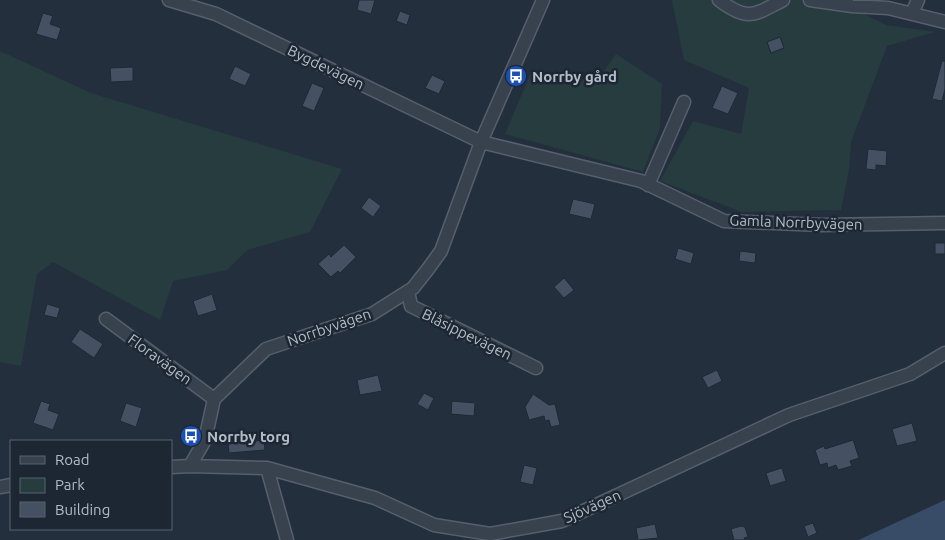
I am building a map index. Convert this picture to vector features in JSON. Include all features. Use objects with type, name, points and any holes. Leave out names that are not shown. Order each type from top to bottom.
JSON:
[{"type":"street","name":"Bygdevägen","points":[[169,0],[216,14],[481,142]]},
{"type":"street","name":"Norrbyvägen","points":[[214,399],[266,348],[372,314],[413,288],[441,251],[481,142],[543,0]]},
{"type":"street","points":[[719,0],[735,12],[756,14],[783,0]]},
{"type":"street","points":[[810,0],[852,6],[888,8],[945,22]]},
{"type":"street","points":[[912,13],[918,0]]},
{"type":"street","points":[[648,185],[684,102]]},
{"type":"street","name":"Gamla Norrbyvägen","points":[[481,142],[648,185],[724,221],[822,225],[926,225],[945,223]]},
{"type":"street","name":"Blåsippevägen","points":[[408,291],[411,306],[536,368]]},
{"type":"street","name":"Floravägen","points":[[106,319],[214,399]]},
{"type":"street","name":"Sjövägen","points":[[190,466],[267,468],[375,498],[434,525],[490,534],[511,535],[562,521],[789,415],[910,374],[945,353]]},
{"type":"street","points":[[172,467],[190,466],[205,440],[214,399]]},
{"type":"street","points":[[267,468],[287,540]]},
{"type":"green space","points":[[672,0],[836,0],[886,25],[935,32],[887,46],[851,142],[849,170],[841,210],[742,212],[660,181],[693,121],[741,134],[749,88],[684,60]]},
{"type":"green space","points":[[0,51],[91,93],[342,169],[310,232],[247,250],[227,270],[173,281],[160,320],[53,262],[37,274],[21,366],[0,362]]},
{"type":"green space","points":[[616,54],[662,84],[660,128],[643,172],[505,134],[532,70],[597,81]]},
{"type":"water","points":[[945,500],[945,540],[859,540],[867,536]]},
{"type":"building","points":[[359,0],[375,0],[371,14],[357,10]]},
{"type":"building","points":[[400,11],[410,15],[407,25],[396,21]]},
{"type":"building","points":[[43,13],[53,16],[50,24],[61,28],[57,40],[36,34]]},
{"type":"building","points":[[780,37],[784,48],[771,53],[767,42]]},
{"type":"building","points":[[942,61],[945,61],[945,89],[942,101],[932,99]]},
{"type":"building","points":[[235,66],[251,74],[245,86],[229,79]]},
{"type":"building","points":[[133,67],[133,81],[111,82],[110,68]]},
{"type":"building","points":[[432,75],[445,81],[439,94],[425,88]]},
{"type":"building","points":[[312,83],[324,88],[314,111],[302,106]]},
{"type":"building","points":[[722,86],[738,93],[728,114],[712,108]]},
{"type":"building","points":[[868,149],[887,151],[886,166],[876,165],[876,170],[866,169]]},
{"type":"building","points":[[369,197],[381,206],[373,217],[361,208]]},
{"type":"building","points":[[573,199],[595,204],[591,219],[569,214]]},
{"type":"building","points":[[935,243],[945,243],[945,254],[935,254]]},
{"type":"building","points":[[344,245],[356,257],[340,273],[338,271],[331,277],[318,264],[329,254],[331,257]]},
{"type":"building","points":[[678,248],[694,253],[691,264],[675,259]]},
{"type":"building","points":[[740,251],[756,253],[755,263],[739,261]]},
{"type":"building","points":[[564,278],[574,290],[564,298],[554,287]]},
{"type":"building","points":[[212,294],[217,310],[198,316],[193,301]]},
{"type":"building","points":[[47,304],[60,308],[57,318],[44,315]]},
{"type":"building","points":[[80,329],[103,344],[94,358],[71,342]]},
{"type":"building","points":[[717,370],[722,381],[708,388],[702,377]]},
{"type":"building","points":[[378,375],[382,391],[360,395],[357,380]]},
{"type":"building","points":[[424,393],[434,398],[428,410],[417,404]]},
{"type":"building","points":[[533,394],[549,405],[555,404],[560,425],[551,427],[549,420],[545,421],[544,416],[529,420],[525,407]]},
{"type":"building","points":[[41,401],[50,404],[48,410],[59,414],[53,430],[33,423]]},
{"type":"building","points":[[452,401],[475,403],[474,416],[451,414]]},
{"type":"building","points":[[126,403],[142,408],[136,427],[120,421]]},
{"type":"building","points":[[912,423],[917,441],[897,446],[892,429]]},
{"type":"building","points":[[245,434],[246,442],[264,440],[265,450],[229,453],[228,443],[235,443],[234,435]]},
{"type":"building","points":[[853,440],[859,458],[850,461],[852,466],[838,470],[836,465],[828,468],[827,463],[820,465],[815,450],[824,446],[825,449]]},
{"type":"building","points":[[524,465],[537,468],[533,485],[520,482]]},
{"type":"building","points":[[782,468],[786,481],[770,486],[766,473]]},
{"type":"building","points":[[813,523],[817,533],[808,537],[804,526]]},
{"type":"building","points":[[655,524],[658,538],[638,540],[636,528]]},
{"type":"building","points":[[741,526],[745,527],[748,537],[744,538],[745,540],[734,540],[731,529]]},
{"type":"place","name":"Norrby gård","points":[[516,76]]},
{"type":"place","name":"Norrby torg","points":[[191,436]]}]
